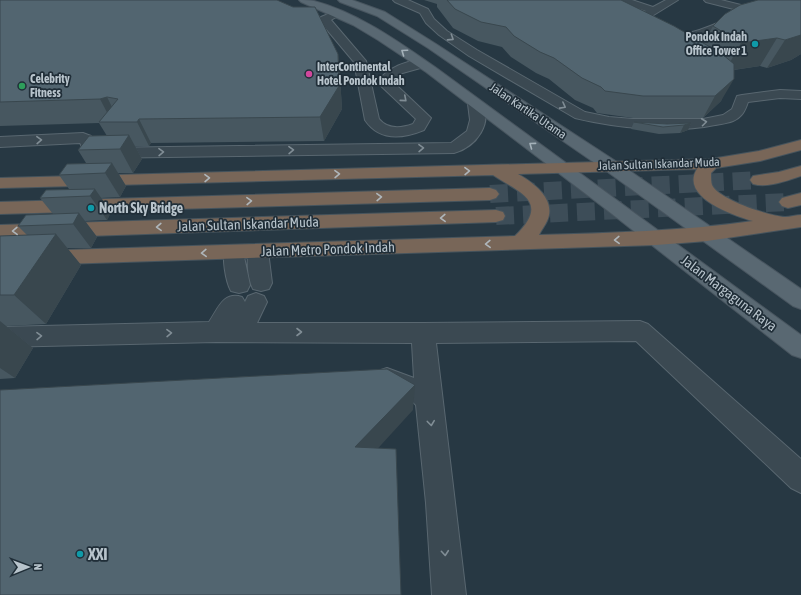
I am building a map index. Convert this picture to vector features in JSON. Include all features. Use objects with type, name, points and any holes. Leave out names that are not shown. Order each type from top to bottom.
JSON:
[{"type":"highway","name":"Jalan Sultan Iskandar Muda","points":[[563,168],[710,164],[760,156],[801,145]]},
{"type":"highway","points":[[710,164],[703,173],[702,182],[709,193],[720,203],[739,211],[795,223]]},
{"type":"highway","points":[[0,183],[563,168]]},
{"type":"highway","points":[[496,170],[526,185],[536,196],[540,205],[541,212],[538,222],[528,236],[519,243]]},
{"type":"highway","points":[[759,180],[780,177],[801,171]]},
{"type":"highway","name":"Jalan Sultan Iskandar Muda","points":[[0,208],[490,194]]},
{"type":"highway","name":"Jalan Sultan Iskandar Muda","points":[[0,232],[496,216]]},
{"type":"highway","points":[[656,238],[706,234],[795,223]]},
{"type":"highway","name":"Jalan Metro Pondok Indah","points":[[0,259],[656,238]]},
{"type":"main road","name":"Jalan Kartika Utama","points":[[304,0],[381,14],[396,22],[611,166],[706,234]]},
{"type":"main road","name":"Jalan Kartika Utama","points":[[340,6],[563,168],[656,238]]},
{"type":"main road","points":[[706,234],[801,300]]},
{"type":"main road","name":"Jalan Margaguna Raya","points":[[656,238],[801,348]]},
{"type":"lane","points":[[622,0],[654,10]]},
{"type":"lane","points":[[673,0],[646,16],[649,25],[661,36],[685,51]]},
{"type":"lane","points":[[709,0],[754,10],[801,23]]},
{"type":"lane","points":[[394,1],[410,4],[424,11],[430,21],[442,33],[559,104],[580,114],[609,121],[670,124],[703,123],[728,118],[738,111],[738,94],[801,95]]},
{"type":"lane","points":[[661,36],[684,38],[697,35],[754,10],[763,8],[767,4],[801,13]]},
{"type":"lane","points":[[340,6],[325,18],[327,23],[360,61],[372,120],[378,127],[401,132],[419,127],[424,118],[385,82],[389,74],[394,71],[420,64]]},
{"type":"lane","points":[[0,142],[93,136],[92,151],[96,153],[454,148],[469,140],[476,129],[479,119],[475,104]]},
{"type":"lane","points":[[226,332],[248,293],[258,251]]},
{"type":"lane","points":[[233,252],[248,293]]},
{"type":"lane","points":[[0,337],[226,332],[423,333],[640,331],[708,394],[754,442],[801,478]]},
{"type":"lane","points":[[423,333],[449,595]]},
{"type":"lane","points":[[366,380],[390,379],[419,390],[429,399]]},
{"type":"building","points":[[0,0],[277,0],[293,7],[315,7],[338,54],[339,86],[320,117],[139,119],[137,122],[99,122],[118,99],[107,97],[100,99],[0,102]]},
{"type":"building","points":[[447,0],[621,0],[674,26],[722,54],[734,64],[734,79],[715,96],[643,96],[605,91],[601,87],[582,78],[554,58],[540,52],[514,36],[506,27],[481,22],[455,9]]},
{"type":"building","points":[[758,0],[801,0],[801,35],[785,40],[777,38],[741,43],[713,26],[725,14],[740,5]]},
{"type":"building","points":[[634,122],[667,124],[691,123],[663,127]]},
{"type":"building","points":[[129,135],[120,149],[78,150],[89,136]]},
{"type":"building","points":[[112,163],[105,173],[59,175],[67,164]]},
{"type":"building","points":[[95,189],[90,196],[40,198],[46,190]]},
{"type":"building","points":[[79,213],[73,224],[18,226],[26,215]]},
{"type":"building","points":[[56,234],[14,295],[0,295],[0,236]]},
{"type":"building","points":[[387,369],[415,385],[355,447],[396,449],[401,595],[0,595],[0,390]]},
{"type":"tunnel","points":[[490,194],[759,180]]},
{"type":"tunnel","points":[[496,216],[788,202]]},
{"type":"place","name":"Pondok Indah Office Tower 1","points":[[755,44]]},
{"type":"place","name":"InterContinental Hotel Pondok Indah","points":[[309,74]]},
{"type":"place","name":"Celebrity Fitness","points":[[22,86]]},
{"type":"place","name":"North Sky Bridge","points":[[91,208]]},
{"type":"place","name":"XXI","points":[[80,554]]}]
